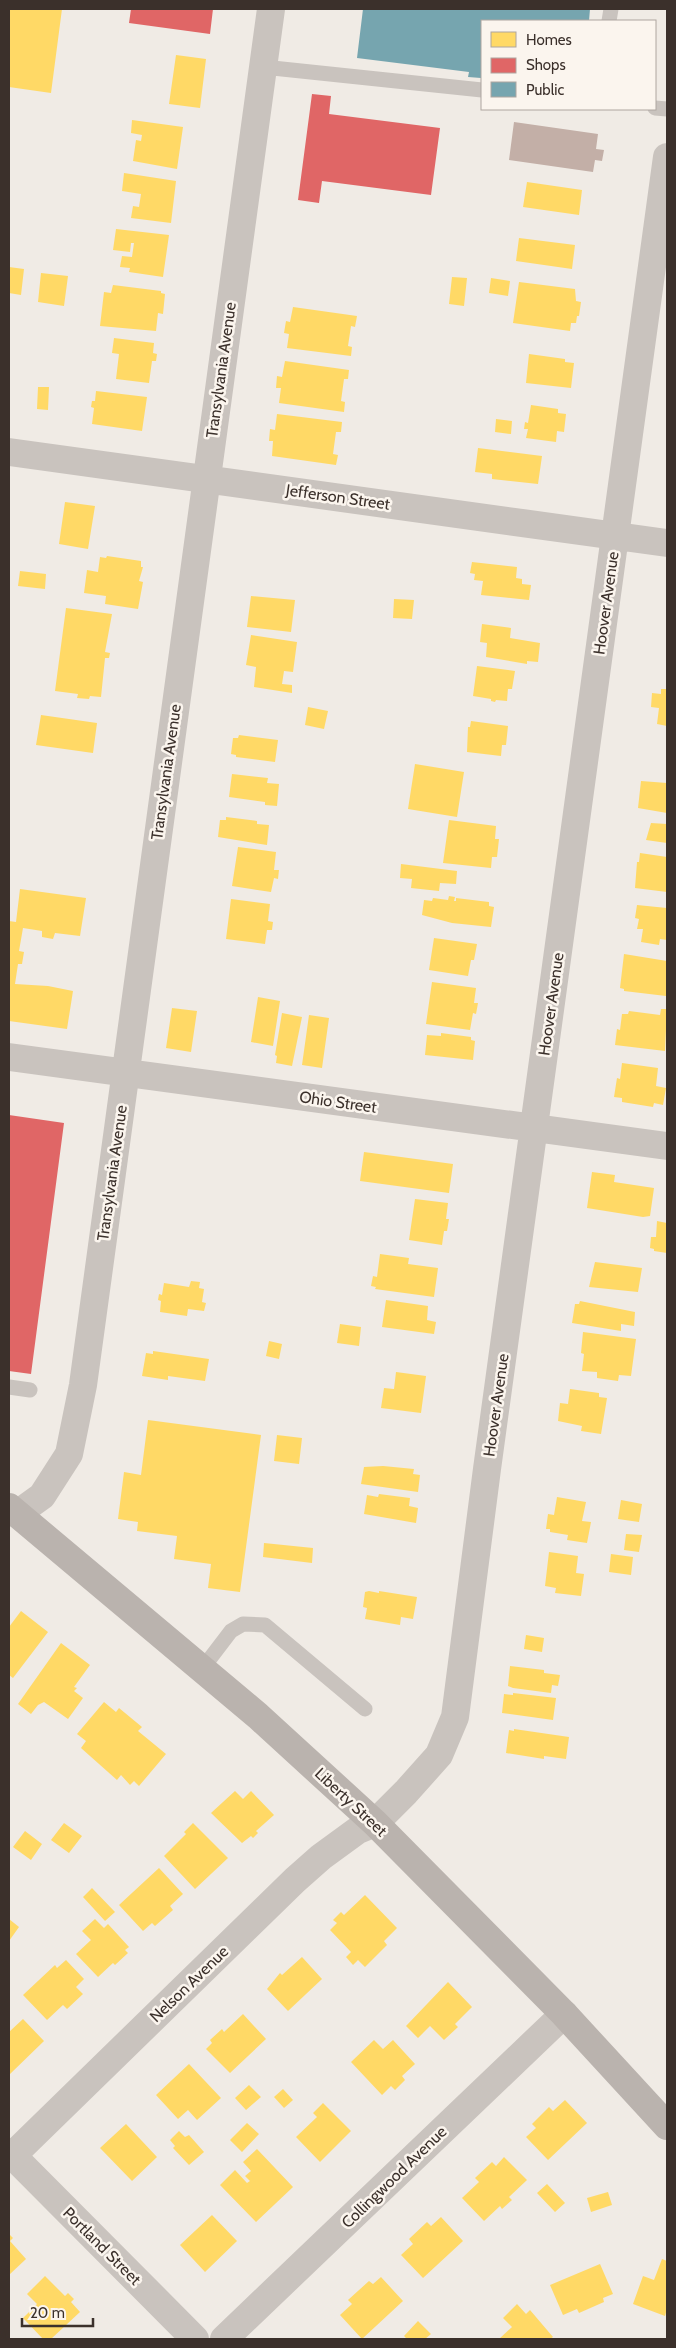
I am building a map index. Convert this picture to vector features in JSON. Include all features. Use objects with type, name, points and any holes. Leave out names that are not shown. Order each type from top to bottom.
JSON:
[{"type":"main road","name":"Liberty Street","points":[[13,1510],[258,1716],[375,1823],[564,2014],[667,2126]]},
{"type":"street","name":"Transylvania Avenue","points":[[13,1510],[42,1496],[70,1454],[83,1385],[271,9]]},
{"type":"street","name":"Hoover Avenue","points":[[375,1823],[439,1754],[455,1717],[667,157]]},
{"type":"street","name":"Jefferson Street","points":[[9,452],[667,543]]},
{"type":"street","name":"Ohio Street","points":[[9,1057],[667,1146]]},
{"type":"street","name":"Nelson Avenue","points":[[10,2154],[321,1857],[350,1836],[375,1823]]},
{"type":"street","name":"Collingwood Avenue","points":[[224,2339],[564,2014]]},
{"type":"street","name":"Portland Street","points":[[10,2154],[195,2339]]},
{"type":"lane","points":[[263,67],[481,90]]},
{"type":"lane","points":[[9,1387],[30,1390]]},
{"type":"lane","points":[[202,1669],[231,1631],[243,1624],[265,1625],[365,1710]]},
{"type":"building: Homes","points":[[9,9],[62,9],[51,93],[9,87]]},
{"type":"building: Homes","points":[[176,55],[206,59],[200,108],[169,104]]},
{"type":"building: Homes","points":[[132,120],[183,127],[177,169],[133,161],[136,140],[141,141],[142,135],[131,133]]},
{"type":"building: Homes","points":[[124,173],[176,181],[171,223],[131,218],[133,206],[139,207],[141,194],[122,191]]},
{"type":"building: Homes","points":[[527,182],[582,190],[579,215],[523,207]]},
{"type":"building: Homes","points":[[116,229],[169,235],[163,277],[129,272],[130,268],[120,267],[122,256],[132,257],[134,243],[131,243],[130,252],[113,250]]},
{"type":"building: Homes","points":[[519,238],[575,245],[572,269],[516,261]]},
{"type":"building: Homes","points":[[9,267],[24,269],[21,295],[9,293]]},
{"type":"building: Homes","points":[[41,273],[68,276],[64,306],[38,302]]},
{"type":"building: Homes","points":[[452,277],[467,278],[464,306],[449,304]]},
{"type":"building: Homes","points":[[491,278],[510,281],[508,296],[489,293]]},
{"type":"building: Homes","points":[[519,282],[575,289],[576,301],[581,302],[579,316],[577,316],[576,323],[571,323],[570,331],[513,323]]},
{"type":"building: Homes","points":[[113,285],[161,291],[161,293],[165,294],[163,314],[158,313],[156,331],[100,326],[104,292],[111,293]]},
{"type":"building: Homes","points":[[293,307],[357,316],[355,327],[351,326],[348,346],[352,347],[351,356],[287,348],[289,334],[284,333],[286,321],[290,322]]},
{"type":"building: Homes","points":[[114,338],[154,343],[153,353],[157,354],[156,361],[152,361],[149,383],[116,379],[119,354],[112,353]]},
{"type":"building: Homes","points":[[529,354],[565,359],[565,362],[574,363],[571,388],[526,383]]},
{"type":"building: Homes","points":[[285,361],[349,370],[348,379],[344,379],[341,401],[345,402],[344,412],[279,403],[281,388],[276,388],[277,376],[282,377]]},
{"type":"building: Homes","points":[[38,387],[49,387],[48,410],[37,409]]},
{"type":"building: Homes","points":[[96,391],[147,397],[142,431],[92,424],[94,408],[91,407],[92,401],[95,401]]},
{"type":"building: Homes","points":[[531,405],[558,409],[558,413],[566,414],[564,432],[557,431],[556,442],[526,438],[528,429],[524,429],[525,422],[528,423]]},
{"type":"building: Homes","points":[[277,414],[342,422],[341,432],[336,432],[333,454],[338,455],[336,465],[272,456],[273,441],[269,441],[270,429],[275,430]]},
{"type":"building: Homes","points":[[496,419],[512,421],[511,434],[495,432]]},
{"type":"building: Homes","points":[[478,448],[542,456],[538,484],[492,479],[492,474],[475,472]]},
{"type":"building: Homes","points":[[65,502],[95,506],[88,549],[59,544]]},
{"type":"building: Homes","points":[[107,556],[141,561],[141,567],[143,567],[139,581],[143,582],[138,609],[105,604],[106,596],[84,593],[87,570],[98,572],[100,557],[106,558]]},
{"type":"building: Homes","points":[[472,562],[517,567],[516,578],[522,579],[522,584],[531,585],[529,600],[481,595],[483,581],[474,580],[475,574],[470,573]]},
{"type":"building: Homes","points":[[20,571],[46,574],[45,589],[18,586]]},
{"type":"building: Homes","points":[[251,596],[295,600],[291,632],[247,627]]},
{"type":"building: Homes","points":[[394,599],[414,600],[412,619],[393,618]]},
{"type":"building: Homes","points":[[66,608],[112,614],[105,652],[110,653],[109,658],[105,658],[101,697],[77,698],[78,694],[55,691]]},
{"type":"building: Homes","points":[[482,624],[511,628],[510,638],[540,643],[538,662],[527,661],[527,664],[486,657],[487,643],[480,642]]},
{"type":"building: Homes","points":[[251,635],[297,642],[293,672],[284,671],[282,684],[292,685],[292,693],[254,687],[256,667],[246,665]]},
{"type":"building: Homes","points":[[477,666],[515,671],[512,689],[508,689],[507,701],[496,700],[495,702],[491,701],[491,699],[473,696]]},
{"type":"building: Homes","points":[[661,689],[667,689],[667,726],[657,724],[659,708],[651,707],[652,693],[661,694]]},
{"type":"building: Homes","points":[[308,707],[328,711],[324,729],[305,725]]},
{"type":"building: Homes","points":[[41,715],[97,723],[93,753],[36,745]]},
{"type":"building: Homes","points":[[471,721],[508,726],[506,745],[502,745],[501,756],[467,752],[468,727],[470,727]]},
{"type":"building: Homes","points":[[239,735],[278,740],[275,762],[236,757],[236,755],[231,754],[233,738],[238,738]]},
{"type":"building: Homes","points":[[415,764],[464,772],[457,817],[408,809]]},
{"type":"building: Homes","points":[[232,774],[268,778],[267,783],[279,784],[277,806],[265,805],[265,802],[229,797]]},
{"type":"building: Homes","points":[[641,781],[667,783],[667,813],[638,808]]},
{"type":"building: Homes","points":[[226,817],[257,821],[257,824],[269,825],[267,845],[218,837],[220,820],[226,820]]},
{"type":"building: Homes","points":[[449,820],[496,826],[495,839],[499,839],[497,857],[492,857],[491,868],[443,863]]},
{"type":"building: Homes","points":[[651,823],[667,824],[667,843],[646,840]]},
{"type":"building: Homes","points":[[238,847],[276,852],[274,870],[279,870],[278,879],[274,878],[271,892],[232,886]]},
{"type":"building: Homes","points":[[640,853],[667,857],[667,892],[635,888],[637,862],[639,862]]},
{"type":"building: Homes","points":[[401,864],[457,871],[456,884],[440,883],[439,891],[411,888],[412,879],[400,878]]},
{"type":"building: Homes","points":[[20,889],[86,898],[80,936],[55,933],[53,939],[42,937],[42,931],[23,928],[19,951],[24,952],[22,964],[18,964],[15,984],[48,986],[73,991],[67,1029],[9,1021],[9,921],[16,922]]},
{"type":"building: Homes","points":[[449,896],[455,897],[454,901],[456,901],[456,898],[489,902],[489,906],[494,907],[491,927],[452,923],[422,915],[424,900],[432,901],[433,898],[448,900]]},
{"type":"building: Homes","points":[[231,899],[270,904],[268,921],[273,922],[272,930],[267,930],[265,944],[226,939]]},
{"type":"building: Homes","points":[[637,905],[667,908],[667,940],[660,939],[659,945],[641,942],[643,929],[637,929],[639,919],[635,918]]},
{"type":"building: Homes","points":[[434,938],[477,944],[468,976],[429,970]]},
{"type":"building: Homes","points":[[624,954],[667,961],[666,996],[624,991],[624,989],[620,988]]},
{"type":"building: Homes","points":[[432,982],[476,988],[474,1003],[478,1003],[476,1014],[473,1013],[470,1030],[426,1024]]},
{"type":"building: Homes","points":[[258,997],[280,1001],[273,1046],[251,1042]]},
{"type":"building: Homes","points":[[172,1008],[197,1011],[191,1052],[166,1048]]},
{"type":"building: Homes","points":[[661,1009],[667,1009],[665,1051],[615,1045],[617,1029],[620,1030],[622,1014],[628,1014],[629,1011],[660,1015]]},
{"type":"building: Homes","points":[[282,1013],[302,1017],[292,1066],[276,1063],[277,1056],[275,1055]]},
{"type":"building: Homes","points":[[309,1015],[329,1018],[322,1068],[302,1065]]},
{"type":"building: Homes","points":[[441,1033],[471,1037],[471,1040],[475,1041],[473,1060],[425,1055],[427,1035],[441,1036]]},
{"type":"building: Homes","points":[[622,1063],[658,1068],[656,1086],[666,1088],[663,1105],[654,1103],[653,1107],[622,1102],[622,1098],[614,1097],[617,1078],[620,1079]]},
{"type":"building: Homes","points":[[364,1152],[453,1164],[449,1193],[360,1181]]},
{"type":"building: Homes","points":[[592,1172],[615,1175],[614,1182],[654,1188],[650,1216],[643,1217],[587,1208]]},
{"type":"building: Homes","points":[[415,1199],[448,1203],[446,1219],[449,1219],[447,1231],[444,1231],[442,1245],[409,1240]]},
{"type":"building: Homes","points":[[657,1221],[667,1223],[667,1253],[654,1251],[654,1249],[650,1248],[651,1237],[656,1237]]},
{"type":"building: Homes","points":[[380,1254],[409,1258],[408,1264],[438,1268],[434,1297],[375,1289],[376,1287],[371,1286],[373,1276],[377,1277]]},
{"type":"building: Homes","points":[[595,1262],[642,1268],[638,1292],[589,1287]]},
{"type":"building: Homes","points":[[191,1281],[200,1282],[199,1288],[204,1289],[202,1302],[206,1303],[204,1311],[188,1309],[187,1316],[160,1312],[161,1301],[158,1300],[159,1294],[162,1295],[164,1283],[189,1287]]},
{"type":"building: Homes","points":[[386,1300],[428,1306],[427,1320],[436,1322],[434,1334],[382,1327]]},
{"type":"building: Homes","points":[[580,1301],[635,1312],[634,1326],[621,1324],[621,1331],[572,1323],[575,1304],[579,1304]]},
{"type":"building: Homes","points":[[340,1324],[361,1327],[359,1346],[337,1343]]},
{"type":"building: Homes","points":[[583,1332],[636,1339],[631,1376],[619,1375],[618,1381],[597,1378],[597,1372],[582,1371],[584,1354],[581,1353]]},
{"type":"building: Homes","points":[[269,1341],[282,1344],[279,1359],[266,1356]]},
{"type":"building: Homes","points":[[153,1351],[209,1359],[205,1381],[168,1376],[168,1380],[142,1376],[146,1353],[153,1354]]},
{"type":"building: Homes","points":[[396,1372],[426,1376],[421,1413],[381,1408],[384,1388],[394,1389]]},
{"type":"building: Homes","points":[[570,1389],[599,1393],[599,1397],[607,1398],[601,1434],[581,1431],[582,1426],[558,1421],[560,1403],[568,1404]]},
{"type":"building: Homes","points":[[148,1420],[261,1435],[240,1592],[208,1588],[211,1564],[174,1559],[177,1536],[137,1531],[138,1522],[118,1519],[124,1472],[141,1475]]},
{"type":"building: Homes","points":[[277,1435],[302,1438],[299,1464],[274,1461]]},
{"type":"building: Homes","points":[[383,1466],[414,1469],[413,1474],[420,1475],[418,1492],[361,1484],[364,1467]]},
{"type":"building: Homes","points":[[379,1494],[410,1498],[409,1506],[418,1508],[416,1523],[364,1514],[367,1495],[378,1497]]},
{"type":"building: Homes","points":[[557,1497],[586,1502],[582,1521],[591,1522],[587,1543],[567,1540],[568,1535],[550,1532],[550,1529],[546,1529],[548,1514],[554,1515]]},
{"type":"building: Homes","points":[[621,1500],[642,1504],[639,1522],[618,1519]]},
{"type":"building: Homes","points":[[626,1534],[642,1535],[639,1552],[624,1550]]},
{"type":"building: Homes","points":[[264,1543],[313,1548],[312,1563],[263,1557]]},
{"type":"building: Homes","points":[[549,1552],[578,1556],[576,1573],[584,1574],[581,1596],[555,1593],[556,1588],[545,1586]]},
{"type":"building: Homes","points":[[611,1554],[633,1557],[631,1575],[609,1572]]},
{"type":"building: Homes","points":[[365,1592],[417,1597],[413,1619],[401,1617],[400,1625],[365,1619],[367,1608],[363,1607]]},
{"type":"building: Homes","points":[[21,1611],[48,1632],[13,1678],[9,1675],[9,1627]]},
{"type":"building: Homes","points":[[526,1635],[544,1638],[542,1652],[524,1649]]},
{"type":"building: Homes","points":[[61,1643],[90,1665],[74,1687],[77,1688],[74,1691],[83,1698],[68,1719],[44,1702],[38,1705],[31,1714],[18,1704]]},
{"type":"building: Homes","points":[[510,1666],[544,1670],[544,1673],[560,1675],[558,1686],[552,1685],[551,1693],[508,1686]]},
{"type":"building: Homes","points":[[513,1693],[556,1698],[553,1720],[502,1713],[504,1694],[513,1695]]},
{"type":"building: Homes","points":[[104,1702],[116,1712],[119,1708],[142,1727],[138,1731],[166,1754],[139,1786],[134,1781],[130,1785],[121,1775],[117,1780],[81,1748],[86,1741],[77,1734]]},
{"type":"building: Homes","points":[[514,1729],[569,1737],[566,1759],[544,1756],[544,1759],[506,1753],[509,1730],[514,1731]]},
{"type":"building: Homes","points":[[235,1791],[243,1799],[251,1791],[274,1815],[256,1831],[258,1833],[253,1838],[251,1836],[242,1843],[211,1813]]},
{"type":"building: Homes","points":[[64,1823],[82,1836],[69,1853],[51,1840]]},
{"type":"building: Homes","points":[[193,1823],[228,1858],[195,1889],[164,1856],[186,1834],[184,1832]]},
{"type":"building: Homes","points":[[25,1831],[42,1844],[31,1860],[13,1847]]},
{"type":"building: Homes","points":[[159,1868],[183,1894],[170,1906],[173,1910],[155,1926],[152,1923],[143,1931],[119,1905]]},
{"type":"building: Homes","points":[[92,1888],[115,1912],[105,1921],[83,1897]]},
{"type":"building: Homes","points":[[365,1895],[397,1928],[384,1941],[387,1945],[365,1967],[358,1960],[353,1965],[346,1957],[351,1952],[330,1930],[337,1923],[333,1920],[341,1912],[344,1915]]},
{"type":"building: Homes","points":[[9,1919],[19,1927],[9,1941]]},
{"type":"building: Homes","points":[[95,1919],[104,1928],[108,1924],[129,1947],[125,1950],[128,1953],[115,1965],[113,1963],[98,1977],[76,1954],[91,1940],[82,1931]]},
{"type":"building: Homes","points":[[302,1957],[322,1979],[288,2011],[267,1989],[280,1973],[282,1975]]},
{"type":"building: Homes","points":[[66,1960],[84,1979],[76,1987],[83,1994],[67,2009],[63,2005],[47,2020],[23,1995],[55,1965],[57,1968]]},
{"type":"building: Homes","points":[[448,1982],[472,2007],[455,2024],[458,2027],[444,2040],[430,2026],[418,2038],[406,2026]]},
{"type":"building: Homes","points":[[243,2014],[266,2039],[230,2073],[206,2049],[212,2043],[210,2040],[222,2029],[224,2032]]},
{"type":"building: Homes","points":[[23,2019],[44,2041],[9,2075],[9,2032]]},
{"type":"building: Homes","points":[[374,2040],[383,2049],[393,2040],[415,2064],[402,2076],[405,2080],[395,2090],[391,2086],[382,2095],[351,2062]]},
{"type":"building: Homes","points":[[189,2064],[221,2098],[197,2120],[188,2110],[178,2119],[156,2095]]},
{"type":"building: Homes","points":[[249,2085],[261,2097],[246,2110],[235,2098]]},
{"type":"building: Homes","points":[[283,2089],[293,2100],[284,2108],[274,2097]]},
{"type":"building: Homes","points":[[565,2100],[587,2123],[548,2160],[526,2137],[536,2128],[532,2124],[549,2107],[553,2111]]},
{"type":"building: Homes","points":[[323,2103],[351,2131],[320,2162],[296,2137],[317,2117],[313,2113]]},
{"type":"building: Homes","points":[[247,2123],[259,2134],[242,2152],[230,2140]]},
{"type":"building: Homes","points":[[126,2124],[157,2157],[132,2181],[100,2148]]},
{"type":"building: Homes","points":[[179,2131],[185,2137],[189,2135],[204,2152],[189,2165],[173,2148],[175,2146],[170,2140]]},
{"type":"building: Homes","points":[[257,2149],[293,2187],[256,2222],[220,2185],[235,2170],[247,2183],[250,2181],[245,2176],[251,2171],[243,2162]]},
{"type":"building: Homes","points":[[504,2157],[527,2180],[509,2197],[512,2200],[502,2209],[500,2206],[484,2221],[462,2198],[479,2182],[475,2178],[492,2162],[496,2166]]},
{"type":"building: Homes","points":[[547,2184],[565,2203],[555,2212],[537,2193]]},
{"type":"building: Homes","points":[[608,2192],[612,2205],[591,2212],[587,2198]]},
{"type":"building: Homes","points":[[212,2215],[237,2241],[205,2272],[180,2245]]},
{"type":"building: Homes","points":[[441,2217],[463,2241],[423,2278],[401,2255],[413,2244],[409,2239],[427,2222],[431,2226]]},
{"type":"building: Homes","points":[[9,2234],[13,2238],[10,2241],[26,2259],[9,2275]]},
{"type":"building: Homes","points":[[662,2259],[667,2261],[667,2309],[665,2316],[633,2304],[643,2276],[654,2280]]},
{"type":"building: Homes","points":[[600,2264],[613,2294],[603,2298],[604,2302],[579,2313],[577,2309],[563,2315],[550,2285]]},
{"type":"building: Homes","points":[[45,2276],[65,2296],[68,2293],[74,2299],[71,2302],[80,2312],[51,2339],[43,2339],[23,2318],[37,2304],[27,2294]]},
{"type":"building: Homes","points":[[381,2277],[403,2301],[362,2339],[340,2315],[352,2304],[348,2300],[369,2281],[373,2284]]},
{"type":"building: Homes","points":[[517,2304],[526,2314],[530,2310],[553,2337],[550,2339],[499,2339],[512,2327],[503,2318]]},
{"type":"building: Homes","points":[[418,2321],[431,2334],[425,2339],[407,2339],[404,2336]]},
{"type":"building: Shops","points":[[131,9],[213,9],[210,34],[129,23]]},
{"type":"building: Shops","points":[[312,94],[331,96],[329,114],[440,128],[431,195],[322,181],[319,203],[298,200]]},
{"type":"building: Shops","points":[[9,1115],[64,1123],[31,1374],[9,1371]]},
{"type":"building: Public","points":[[363,9],[590,9],[589,20],[481,20],[481,78],[468,77],[469,72],[357,58]]},
{"type":"building: Other","points":[[514,122],[598,134],[596,149],[604,150],[602,161],[595,160],[593,172],[509,160]]}]
